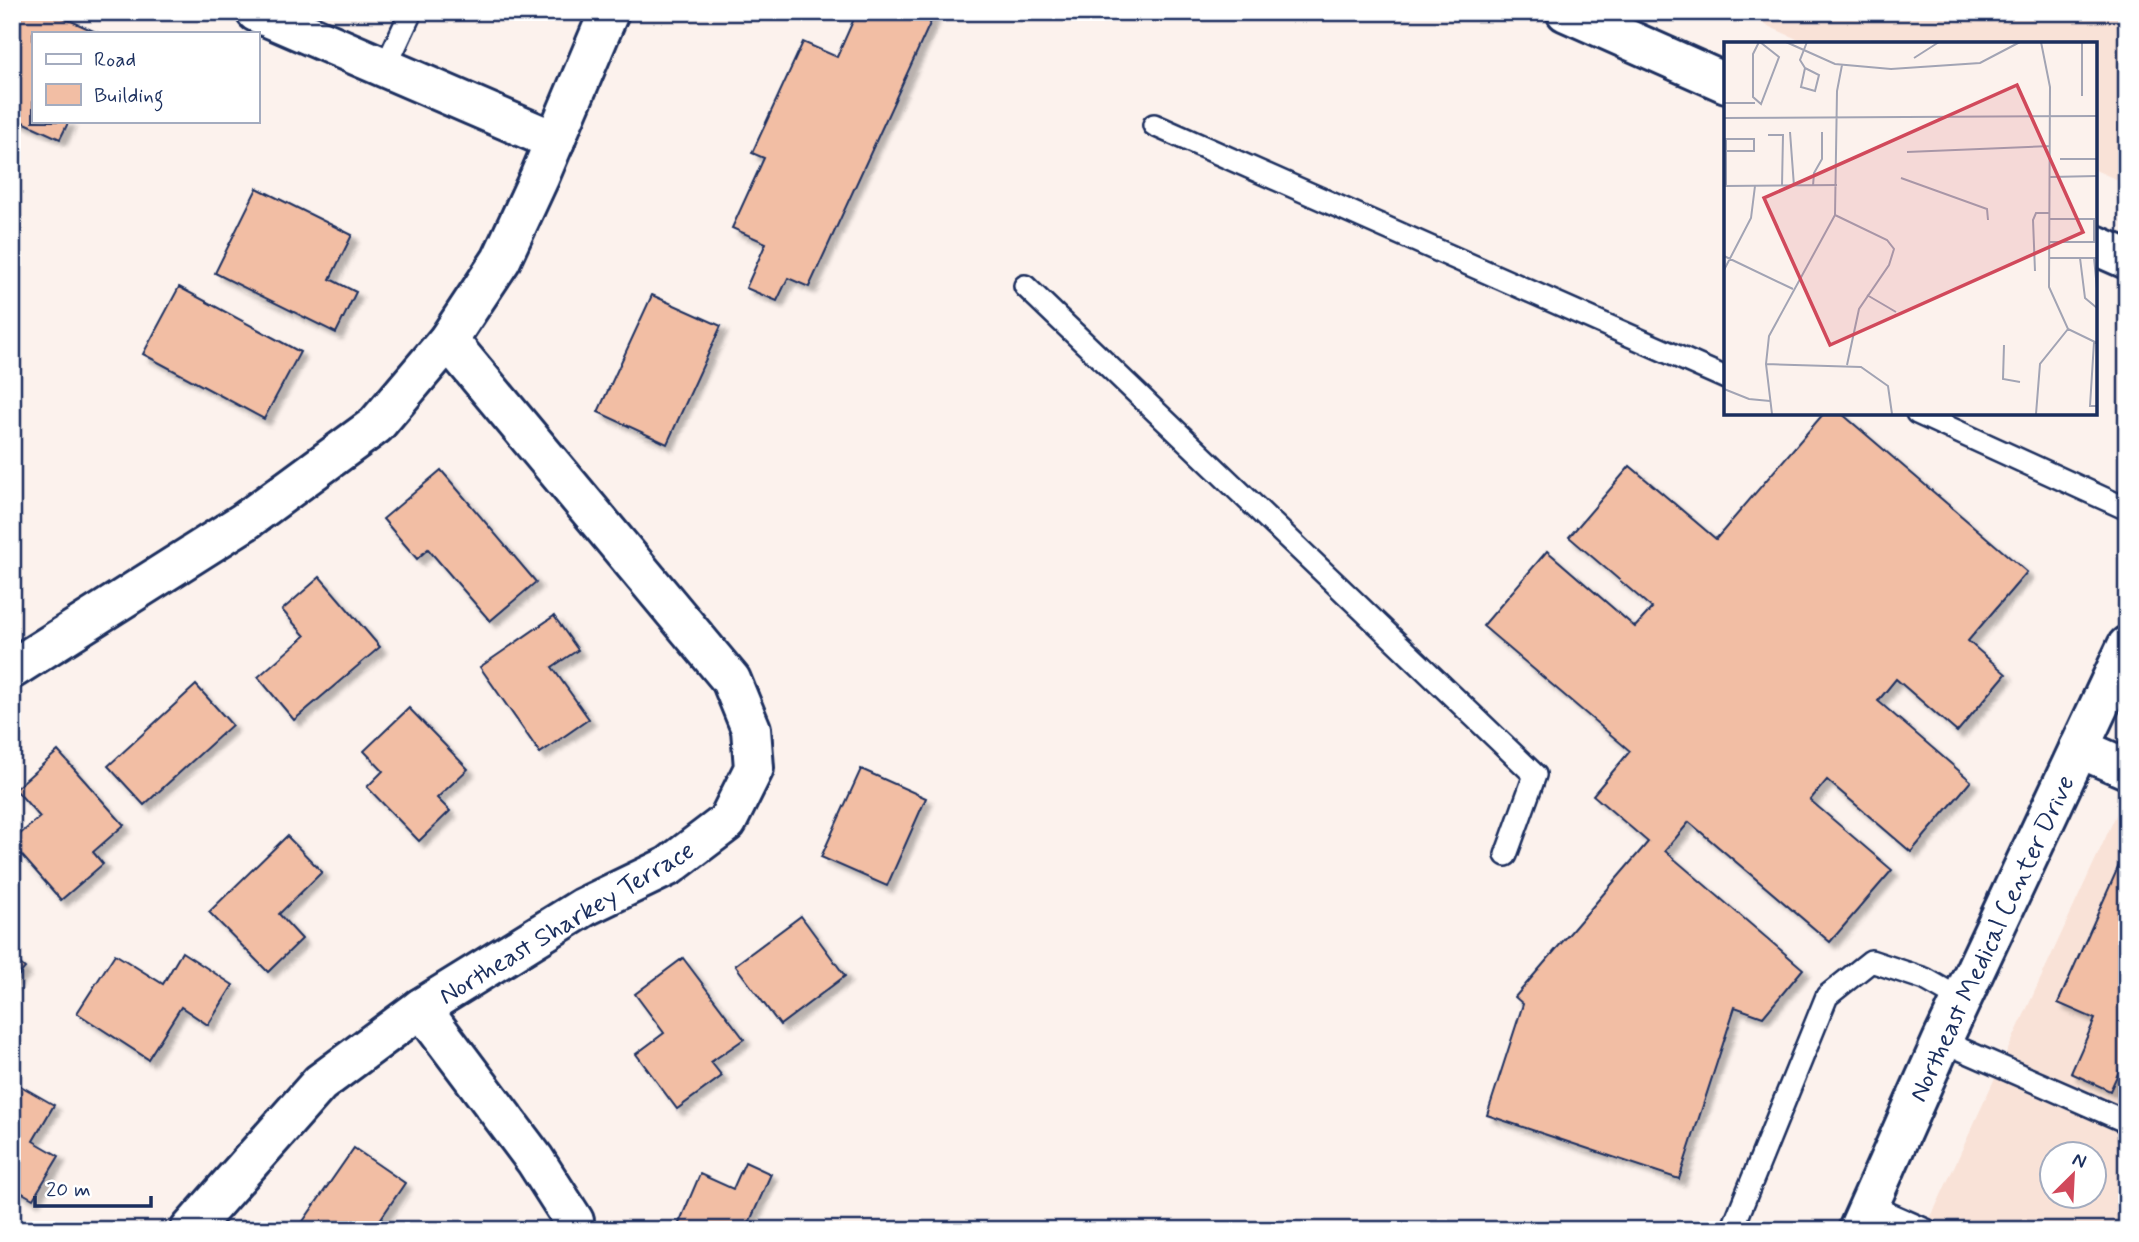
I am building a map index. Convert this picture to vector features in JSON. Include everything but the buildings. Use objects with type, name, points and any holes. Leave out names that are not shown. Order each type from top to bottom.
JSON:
[{"type":"street","points":[[256,12],[555,141]]},
{"type":"street","points":[[12,669],[244,522],[376,425],[448,340],[501,260],[609,12]]},
{"type":"street","points":[[1566,12],[1724,82]]},
{"type":"street","points":[[2097,247],[2127,259]]},
{"type":"street","name":"Northeast Sharkey Terrace","points":[[190,1230],[320,1083],[421,1008],[584,907],[669,866],[727,822],[754,768],[751,729],[731,680],[448,340]]},
{"type":"street","name":"Northeast Medical Center Drive","points":[[1863,1217],[1942,1041],[2127,646]]},
{"type":"street","points":[[2079,748],[2127,769]]},
{"type":"street","points":[[421,1008],[535,1160],[574,1221]]},
{"type":"lane","points":[[385,68],[411,12]]},
{"type":"lane","points":[[1154,125],[1724,377]]},
{"type":"lane","points":[[1025,286],[1535,775],[1506,855]]},
{"type":"lane","points":[[1921,415],[2127,509]]},
{"type":"lane","points":[[1732,1230],[1827,996],[1871,961],[1925,979],[1962,1000]]},
{"type":"lane","points":[[1942,1041],[2127,1122]]},
{"type":"lane","points":[[1863,1217],[1926,1230]]},
{"type":"shaded area","points":[[1737,12],[2127,12],[2127,184],[2097,171],[2097,42],[1804,42]]},
{"type":"shaded area","points":[[2127,791],[2127,1230],[1925,1230]]}]
